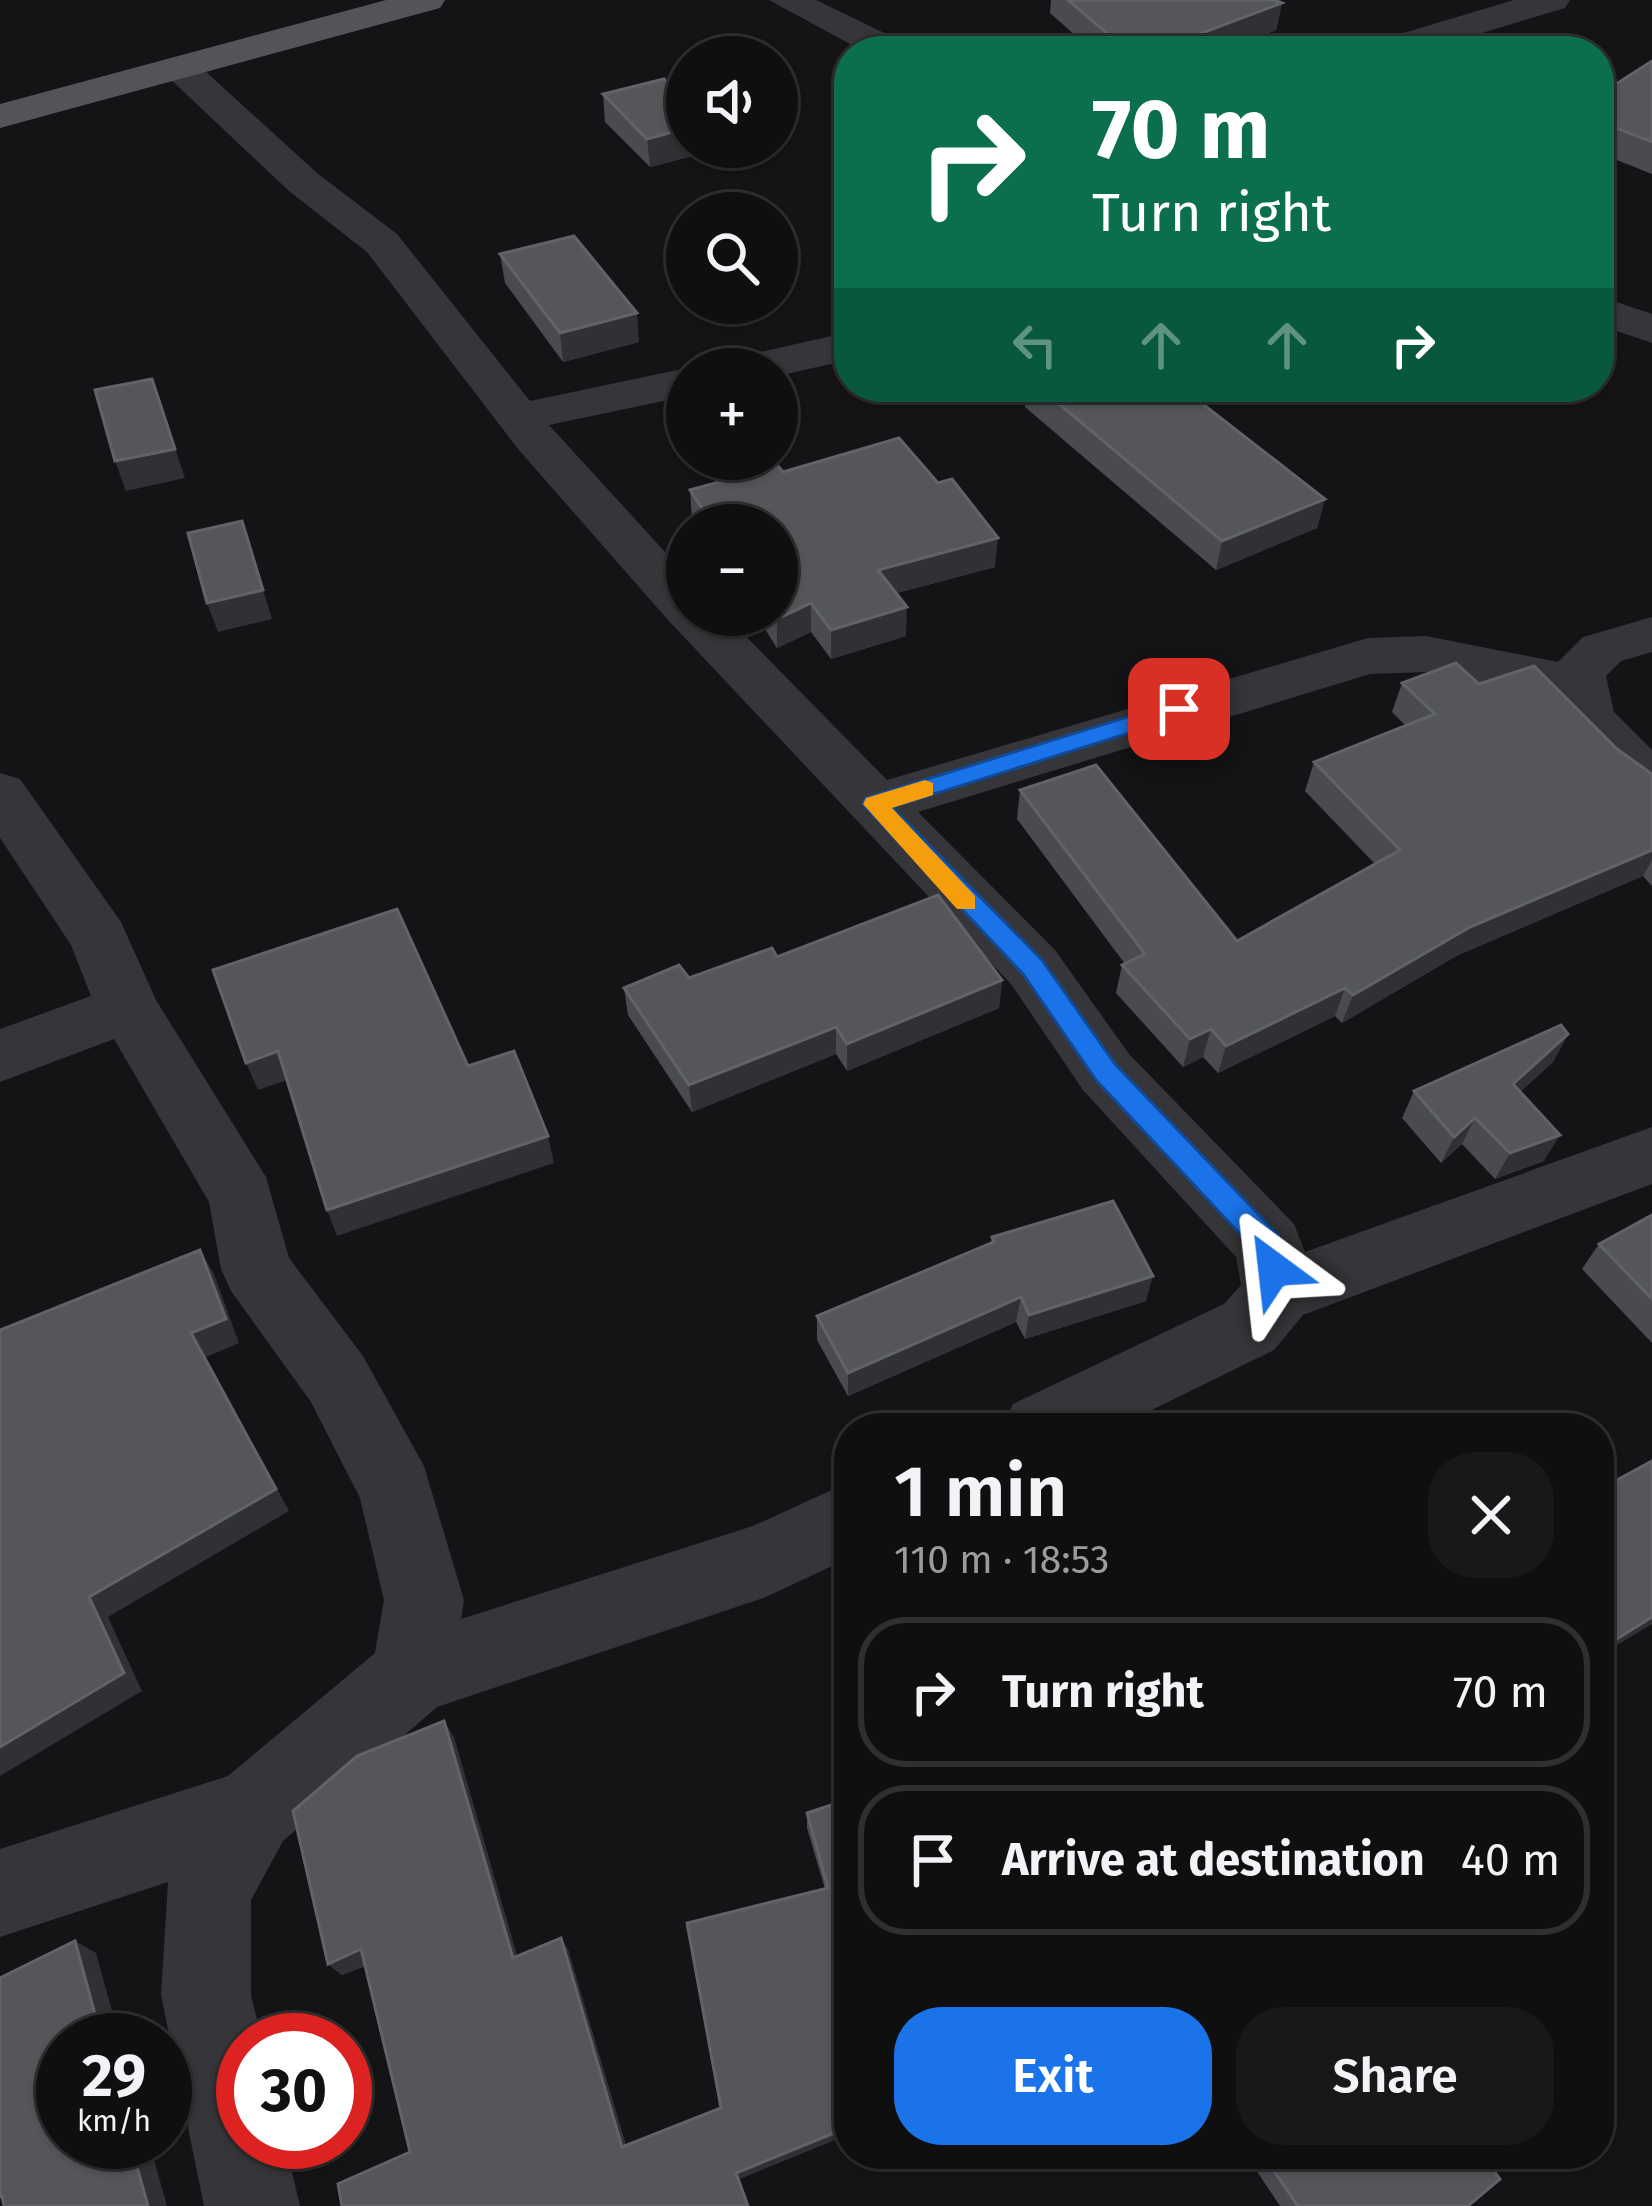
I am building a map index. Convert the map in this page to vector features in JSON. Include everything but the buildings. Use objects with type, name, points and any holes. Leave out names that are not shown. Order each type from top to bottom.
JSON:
[{"type":"main road","points":[[0,116],[427,0]]},
{"type":"street","points":[[788,0],[861,36]]},
{"type":"street","points":[[1432,36],[1552,0]]},
{"type":"street","points":[[181,68],[303,182],[382,243],[518,418],[666,584]]},
{"type":"street","points":[[1614,300],[1652,286]]},
{"type":"street","points":[[1614,313],[1652,330]]},
{"type":"street","points":[[798,357],[834,349]]},
{"type":"street","points":[[518,418],[666,386]]},
{"type":"street","points":[[1652,634],[1602,649],[1580,671],[1578,684],[1578,701],[1601,734],[1652,782]]},
{"type":"street","points":[[714,636],[1033,967],[1106,1072],[1269,1245],[1278,1293]]},
{"type":"street","points":[[874,804],[1368,656],[1426,653],[1578,684]]},
{"type":"street","points":[[0,793],[99,938],[128,1008],[242,1197],[256,1269],[337,1379],[397,1491],[424,1600],[412,1675]]},
{"type":"street","points":[[0,1056],[128,1008]]},
{"type":"street","points":[[1124,1410],[1249,1327],[1278,1293],[1652,1155]]},
{"type":"street","points":[[252,2206],[219,2069],[206,1974],[207,1893],[253,1811],[412,1675],[766,1559],[834,1526]]},
{"type":"street","points":[[0,1892],[253,1811]]},
{"type":"slow traffic","points":[[925,789],[874,804],[966,903]]},
{"type":"route","points":[[1179,709],[874,804],[981,919],[1033,967],[1106,1072],[1269,1245],[1274,1269]]}]
